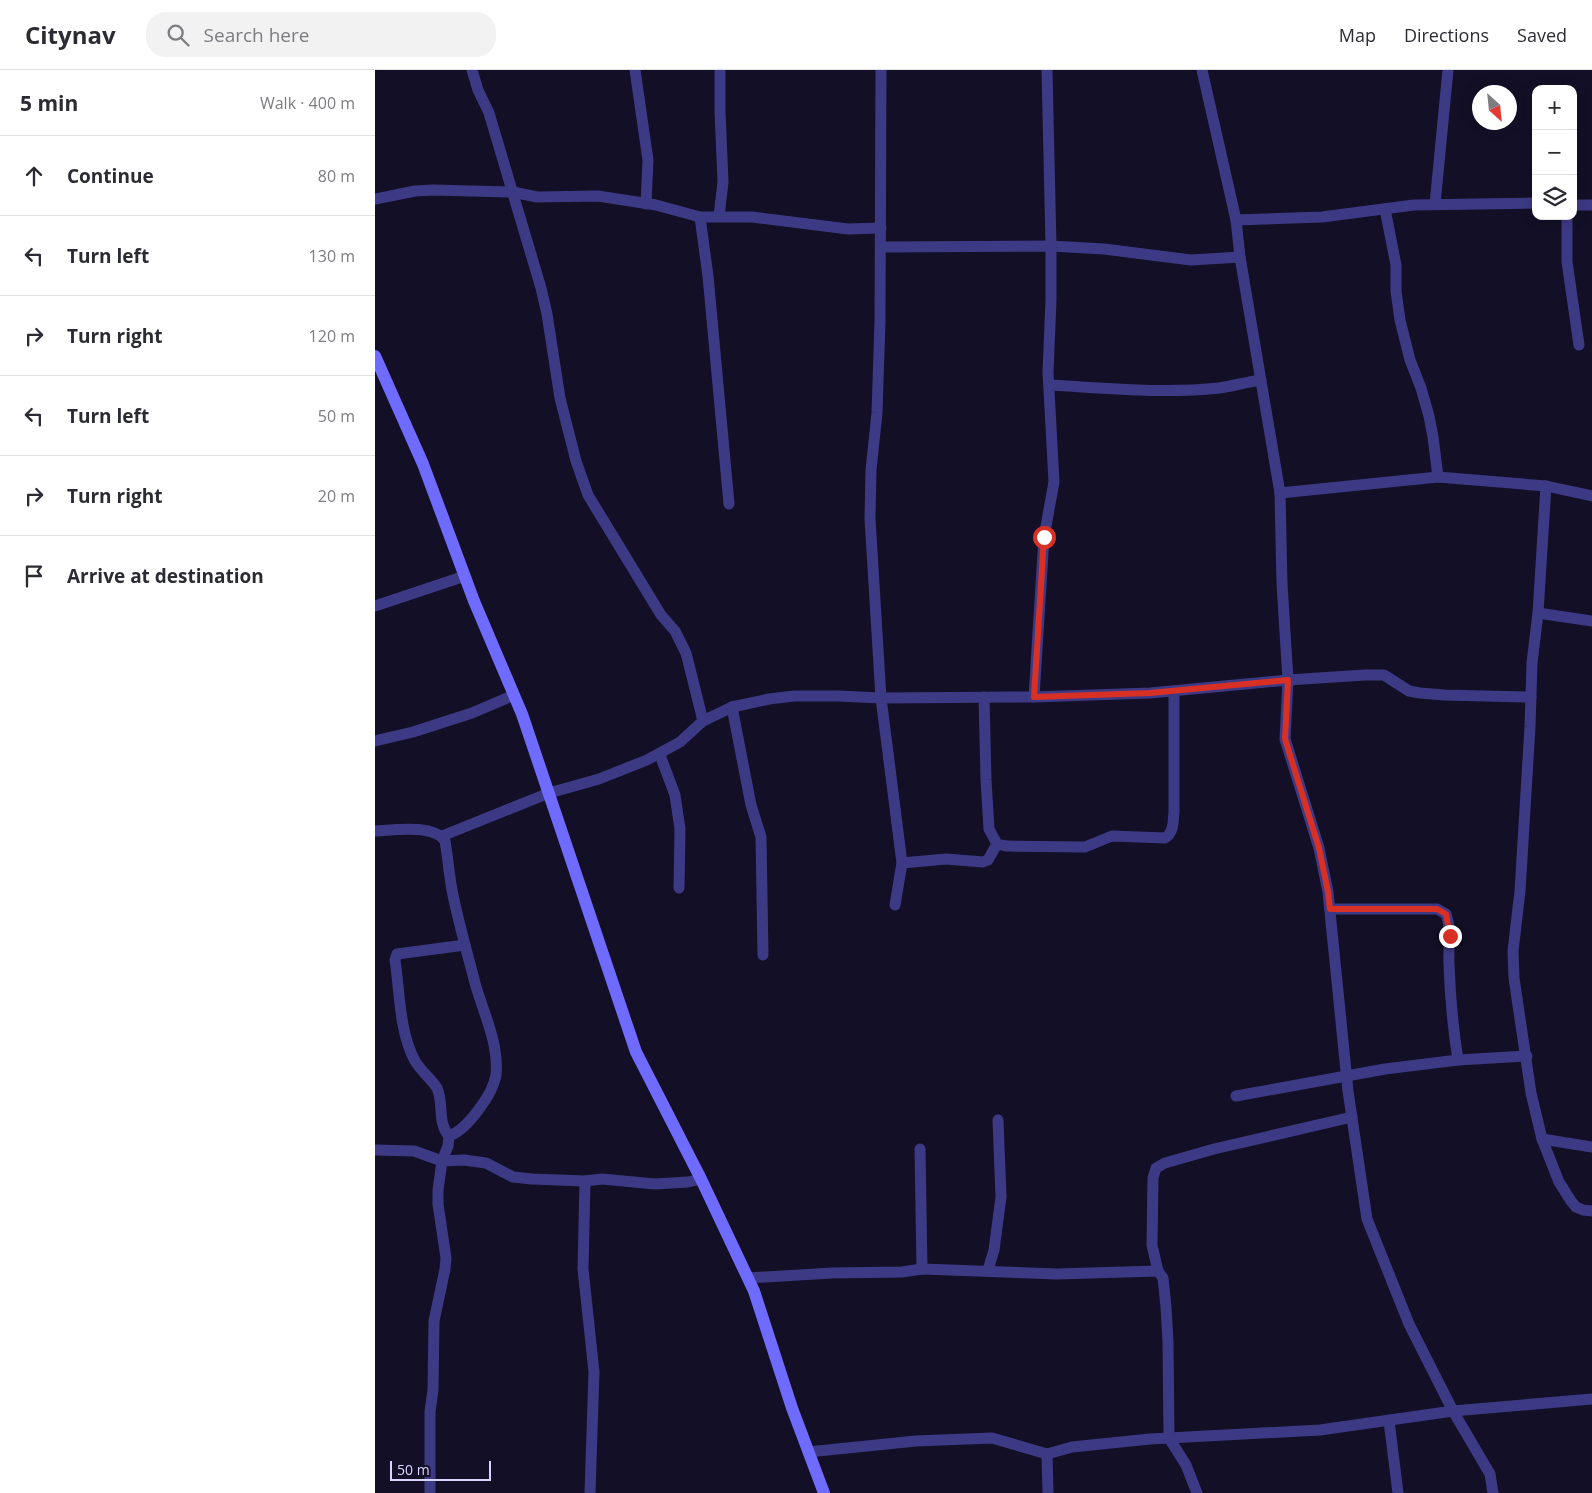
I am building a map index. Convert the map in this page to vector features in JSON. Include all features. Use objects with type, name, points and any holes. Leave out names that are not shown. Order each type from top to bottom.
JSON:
[{"type":"street","points":[[472,70],[478,90],[489,113],[543,297],[560,398],[576,461],[588,495],[661,615],[675,631],[686,654],[703,721]]},
{"type":"street","points":[[635,70],[648,160],[646,204]]},
{"type":"street","points":[[719,216],[723,182],[720,70]]},
{"type":"street","points":[[881,70],[881,247],[877,413],[871,470],[870,519],[882,688],[881,698],[902,863],[895,906]]},
{"type":"street","points":[[1034,697],[1044,537],[1054,482],[1049,385],[1051,246],[1047,70]]},
{"type":"street","points":[[1202,70],[1236,220],[1240,257],[1280,494],[1282,584],[1288,680],[1285,739],[1319,848],[1328,892],[1346,1077],[1367,1219],[1409,1324],[1453,1411],[1490,1474],[1493,1493]]},
{"type":"street","points":[[1435,204],[1448,70]]},
{"type":"street","points":[[375,199],[415,191],[513,192],[537,197],[598,196],[656,205],[700,217],[752,217],[848,229],[881,228]]},
{"type":"street","points":[[1236,220],[1322,217],[1414,205],[1532,203]]},
{"type":"street","points":[[1577,205],[1592,205]]},
{"type":"street","points":[[1385,209],[1396,265],[1396,290],[1400,320],[1410,360],[1429,416],[1438,477]]},
{"type":"street","points":[[700,217],[708,276],[729,504]]},
{"type":"street","points":[[1567,220],[1567,262],[1579,345]]},
{"type":"street","points":[[881,247],[1051,246],[1104,249],[1191,260],[1240,257]]},
{"type":"street","points":[[375,356],[423,464],[465,576],[514,695],[636,1052],[701,1179],[754,1291],[808,1452],[824,1493]]},
{"type":"street","points":[[1049,385],[1130,389],[1198,389],[1261,380]]},
{"type":"street","points":[[1280,494],[1438,477],[1546,486],[1592,496]]},
{"type":"street","points":[[1546,486],[1538,613],[1531,663],[1528,775],[1520,891],[1513,951],[1514,978],[1531,1093],[1542,1139],[1559,1182],[1571,1201],[1576,1207],[1592,1211]]},
{"type":"street","points":[[375,606],[465,576]]},
{"type":"street","points":[[1538,613],[1592,621]]},
{"type":"street","points":[[375,831],[412,829],[442,836],[549,793],[599,779],[660,755],[680,742],[703,721],[732,708],[769,699],[794,696],[881,698],[1034,697],[1150,693],[1288,680],[1383,675],[1409,691],[1420,693],[1452,696],[1531,697]]},
{"type":"street","points":[[997,844],[1045,848],[1085,847],[1112,836],[1165,838],[1169,836],[1174,812],[1174,691]]},
{"type":"street","points":[[375,742],[472,713],[514,695]]},
{"type":"street","points":[[984,697],[989,829],[997,844]]},
{"type":"street","points":[[732,708],[751,805],[761,837],[763,955]]},
{"type":"street","points":[[660,755],[675,795],[680,829],[679,888]]},
{"type":"street","points":[[442,836],[445,842],[452,891],[465,945],[476,986],[488,1018],[496,1076],[478,1111],[463,1129],[449,1136]]},
{"type":"street","points":[[902,863],[946,860],[983,862],[988,860],[997,844]]},
{"type":"street","points":[[1330,909],[1437,909],[1446,914],[1450,936],[1451,1016],[1458,1060]]},
{"type":"street","points":[[430,1493],[430,1412],[433,1390],[434,1321],[446,1258],[438,1204],[438,1190],[442,1161],[448,1146],[449,1136],[444,1130],[437,1088],[415,1062],[408,1046],[403,1026],[395,960],[397,954],[465,945]]},
{"type":"street","points":[[1236,1096],[1385,1069],[1458,1060],[1527,1056]]},
{"type":"street","points":[[1197,1493],[1186,1464],[1169,1438],[1166,1316],[1163,1278],[1158,1272],[1152,1245],[1153,1178],[1156,1168],[1165,1163],[1214,1149],[1352,1117]]},
{"type":"street","points":[[988,1270],[994,1250],[1001,1197],[998,1120]]},
{"type":"street","points":[[1542,1139],[1592,1147]]},
{"type":"street","points":[[920,1149],[922,1270]]},
{"type":"street","points":[[375,1150],[413,1151],[442,1161],[464,1160],[486,1163],[503,1173],[532,1179],[585,1181],[602,1179],[655,1184],[688,1182],[701,1179]]},
{"type":"street","points":[[585,1181],[583,1269],[594,1372],[590,1493]]},
{"type":"street","points":[[748,1278],[922,1270],[988,1270],[1057,1274],[1158,1272]]},
{"type":"street","points":[[808,1452],[917,1441],[992,1438],[1047,1454],[1073,1447],[1150,1439],[1320,1430],[1453,1411],[1592,1399]]},
{"type":"street","points":[[1389,1421],[1398,1493]]},
{"type":"street","points":[[1047,1454],[1048,1493]]},
{"type":"route","points":[[1044,537],[1034,697],[1150,693],[1288,680],[1285,739],[1319,848],[1330,909],[1437,909],[1446,914],[1450,936]]}]
